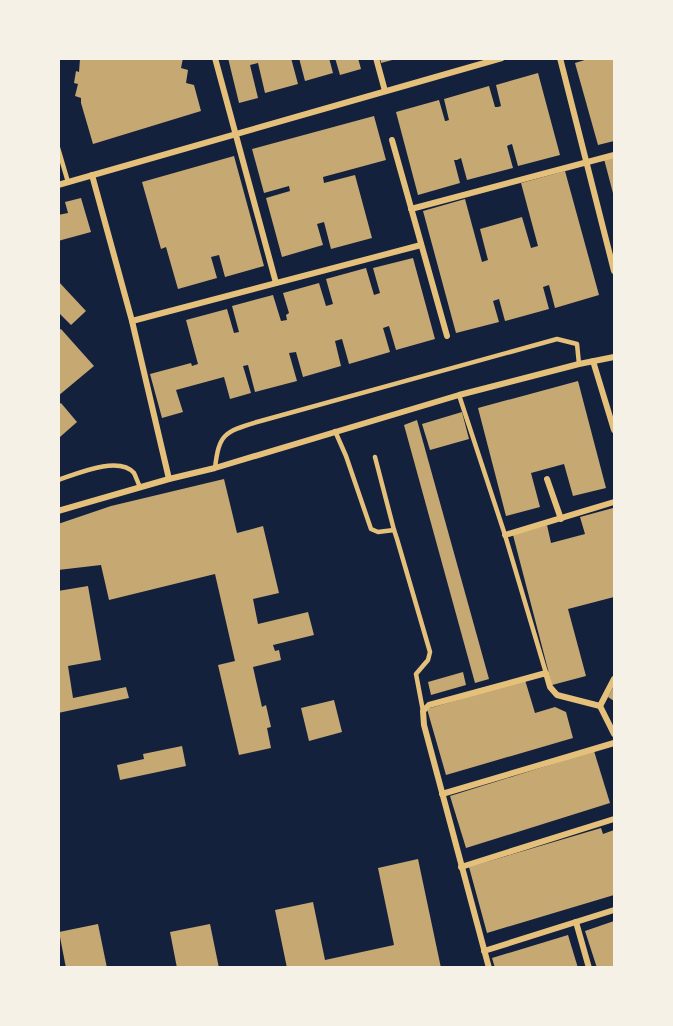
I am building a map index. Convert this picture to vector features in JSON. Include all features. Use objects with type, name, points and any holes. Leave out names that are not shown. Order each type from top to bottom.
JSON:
[{"type":"street","points":[[215,58],[276,283]]},
{"type":"street","points":[[376,58],[385,91]]},
{"type":"street","points":[[58,185],[502,58]]},
{"type":"street","points":[[560,58],[615,271]]},
{"type":"street","points":[[392,140],[447,336]]},
{"type":"street","points":[[411,209],[615,155]]},
{"type":"street","points":[[92,176],[132,321],[169,479]]},
{"type":"street","points":[[132,321],[421,245]]},
{"type":"street","points":[[58,511],[215,468],[459,395],[615,357]]},
{"type":"street","points":[[593,361],[615,430]]},
{"type":"street","points":[[547,479],[561,519]]},
{"type":"street","points":[[505,535],[615,502]]},
{"type":"street","points":[[489,968],[424,725],[423,711],[429,705],[546,674],[550,687],[557,695],[600,706],[615,734]]},
{"type":"street","points":[[600,706],[615,679]]},
{"type":"street","points":[[442,794],[615,743]]},
{"type":"street","points":[[461,867],[615,819]]},
{"type":"street","points":[[484,951],[615,910]]},
{"type":"street","points":[[576,922],[589,968]]},
{"type":"lane","points":[[58,148],[68,182]]},
{"type":"lane","points":[[215,468],[218,448],[224,436],[235,429],[257,422],[557,339],[577,344],[579,364]]},
{"type":"lane","points":[[459,395],[505,535],[546,674]]},
{"type":"lane","points":[[335,431],[371,529],[378,532],[394,530]]},
{"type":"lane","points":[[375,457],[430,652],[428,660],[416,674],[423,711]]},
{"type":"lane","points":[[58,480],[114,465],[125,466],[134,473],[140,487]]},
{"type":"building","points":[[183,58],[181,68],[188,70],[186,83],[194,85],[201,111],[93,144],[81,98],[75,96],[78,84],[74,83],[76,71],[79,72],[80,59]]},
{"type":"building","points":[[228,58],[291,58],[298,84],[265,93],[258,63],[250,65],[258,98],[239,103]]},
{"type":"building","points":[[299,58],[329,58],[333,73],[305,81]]},
{"type":"building","points":[[335,58],[358,58],[361,69],[340,75]]},
{"type":"building","points":[[380,58],[396,58],[396,59],[381,63]]},
{"type":"building","points":[[591,58],[614,58],[614,141],[598,145],[575,63]]},
{"type":"building","points":[[538,73],[560,155],[518,166],[512,144],[507,146],[513,168],[467,180],[461,158],[454,160],[460,183],[418,195],[396,112],[439,100],[446,121],[449,120],[444,99],[489,86],[495,107],[498,107],[501,106],[496,85]]},
{"type":"building","points":[[374,116],[386,160],[323,177],[324,183],[355,175],[372,238],[331,249],[324,222],[317,224],[323,245],[282,257],[266,198],[290,191],[289,186],[264,193],[252,149]]},
{"type":"building","points":[[234,156],[264,266],[225,277],[219,255],[211,257],[217,278],[178,289],[166,247],[161,249],[142,182]]},
{"type":"building","points":[[614,156],[614,197],[604,159]]},
{"type":"building","points":[[565,171],[599,295],[555,308],[549,285],[543,287],[549,309],[505,321],[499,299],[493,301],[499,322],[456,333],[423,211],[465,199],[482,262],[488,260],[480,229],[522,217],[531,248],[538,246],[521,183]]},
{"type":"building","points":[[81,198],[91,232],[58,241],[58,215],[68,213],[65,202]]},
{"type":"building","points":[[413,258],[435,339],[396,350],[389,326],[383,328],[390,352],[349,364],[342,339],[335,341],[341,366],[303,377],[296,352],[289,353],[297,381],[255,392],[248,365],[243,366],[251,393],[230,399],[224,377],[176,390],[183,412],[162,418],[150,374],[191,363],[192,366],[198,364],[186,320],[227,309],[234,333],[239,332],[232,306],[273,295],[281,321],[287,320],[286,315],[289,313],[283,293],[319,283],[326,306],[333,304],[326,279],[366,268],[374,295],[380,293],[373,268]]},
{"type":"building","points":[[58,281],[86,311],[71,325],[58,312]]},
{"type":"building","points":[[61,329],[94,366],[58,396],[58,331]]},
{"type":"building","points":[[578,381],[606,488],[573,496],[564,464],[531,473],[540,507],[506,516],[478,408]]},
{"type":"building","points":[[61,403],[77,422],[60,437],[58,435],[58,405]]},
{"type":"building","points":[[462,412],[469,439],[430,450],[422,424]]},
{"type":"building","points":[[417,420],[489,679],[475,683],[404,425]]},
{"type":"building","points":[[224,479],[237,533],[263,526],[279,593],[253,599],[258,624],[308,612],[314,635],[273,645],[275,651],[279,650],[281,660],[253,667],[262,707],[266,705],[271,727],[267,728],[271,748],[239,755],[218,665],[235,661],[215,574],[109,600],[101,565],[58,570],[58,524],[111,506]]},
{"type":"building","points":[[613,508],[614,597],[568,609],[586,676],[552,685],[513,535],[547,525],[551,543],[585,534],[580,517]]},
{"type":"building","points":[[88,586],[101,660],[68,666],[73,698],[126,687],[129,698],[58,713],[58,591]]},
{"type":"building","points":[[463,672],[466,685],[431,695],[428,682]]},
{"type":"building","points":[[525,680],[535,713],[555,707],[566,712],[573,738],[446,775],[427,709]]},
{"type":"building","points":[[614,686],[614,701],[608,697]]},
{"type":"building","points":[[334,700],[342,732],[309,741],[301,708]]},
{"type":"building","points":[[182,746],[186,766],[120,780],[117,765],[144,759],[143,754]]},
{"type":"building","points":[[594,751],[610,803],[466,848],[450,796]]},
{"type":"building","points":[[601,828],[603,834],[614,830],[614,895],[487,933],[469,867]]},
{"type":"building","points":[[418,859],[441,968],[287,968],[275,910],[313,902],[325,960],[394,945],[378,868]]},
{"type":"building","points":[[614,921],[614,968],[597,968],[585,931]]},
{"type":"building","points":[[98,924],[107,968],[66,968],[59,932]]},
{"type":"building","points":[[210,924],[219,968],[177,968],[170,932]]},
{"type":"building","points":[[568,935],[578,968],[495,968],[492,958]]}]
